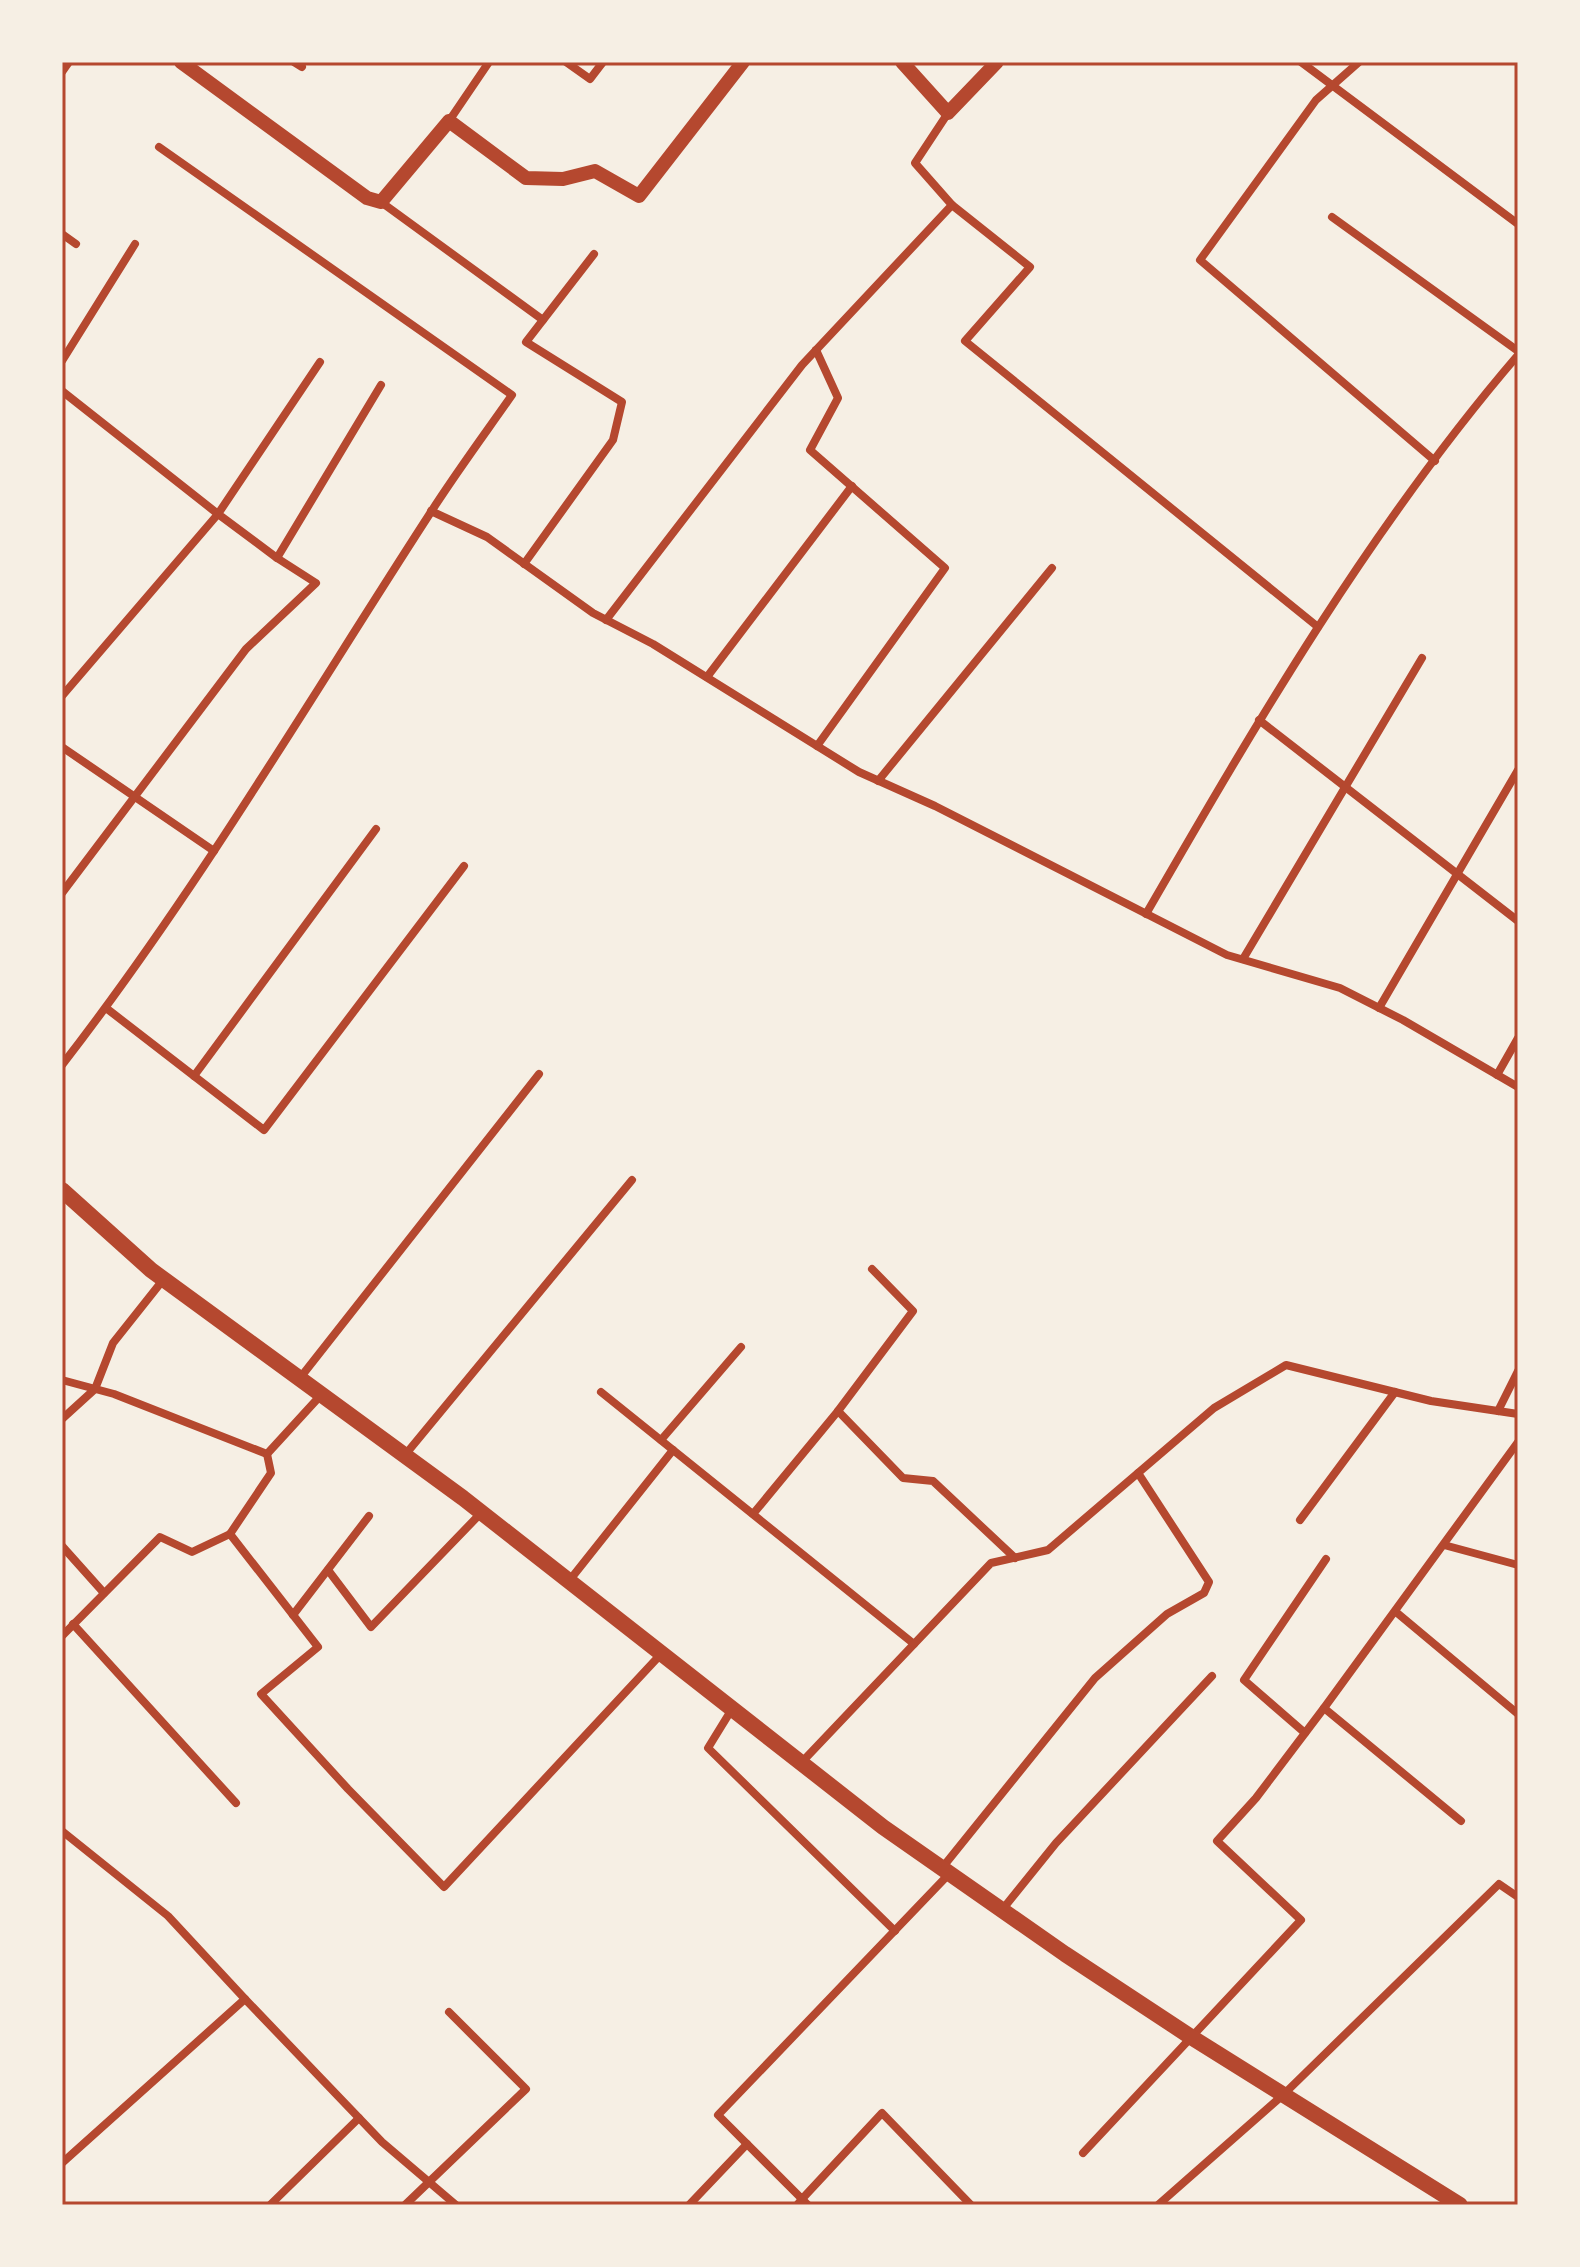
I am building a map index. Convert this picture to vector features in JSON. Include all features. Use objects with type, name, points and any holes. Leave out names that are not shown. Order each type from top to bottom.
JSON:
[{"type":"main road","points":[[62,1190],[163,1279],[405,1455],[883,1827],[1191,2037],[1460,2205]]},
{"type":"street","points":[[62,72],[69,62]]},
{"type":"street","points":[[181,62],[367,198],[381,202],[543,320]]},
{"type":"street","points":[[381,202],[449,121],[489,62]]},
{"type":"street","points":[[566,62],[590,79],[603,62]]},
{"type":"street","points":[[449,121],[526,178],[563,179],[595,171],[639,196],[743,62]]},
{"type":"street","points":[[902,62],[948,113]]},
{"type":"street","points":[[997,62],[948,113],[915,163],[952,205],[1030,267],[965,341],[1318,627]]},
{"type":"street","points":[[1301,62],[1518,224]]},
{"type":"street","points":[[1359,62],[1316,100],[1200,260],[1435,461]]},
{"type":"street","points":[[62,1065],[106,1008],[214,851],[431,511],[512,395],[159,147]]},
{"type":"street","points":[[606,620],[802,365],[952,205]]},
{"type":"street","points":[[1146,914],[1259,720],[1373,543],[1518,353],[1332,217]]},
{"type":"street","points":[[62,234],[76,244]]},
{"type":"street","points":[[62,361],[135,244]]},
{"type":"street","points":[[524,564],[613,440],[622,402],[526,342],[594,254]]},
{"type":"street","points":[[816,350],[838,398],[810,450],[945,568],[817,746]]},
{"type":"street","points":[[62,696],[218,514],[320,362]]},
{"type":"street","points":[[277,558],[381,385]]},
{"type":"street","points":[[62,391],[218,514],[316,583],[246,649],[62,893]]},
{"type":"street","points":[[707,677],[852,486]]},
{"type":"street","points":[[431,511],[487,537],[606,620],[653,644],[859,772],[935,806],[1227,955],[1340,988],[1518,1087]]},
{"type":"street","points":[[878,781],[1052,568]]},
{"type":"street","points":[[1243,959],[1422,658]]},
{"type":"street","points":[[1259,720],[1518,921]]},
{"type":"street","points":[[62,747],[214,851]]},
{"type":"street","points":[[1379,1008],[1518,770]]},
{"type":"street","points":[[194,1076],[376,829]]},
{"type":"street","points":[[106,1008],[264,1130],[464,866]]},
{"type":"street","points":[[1497,1075],[1518,1038]]},
{"type":"street","points":[[300,1379],[539,1074]]},
{"type":"street","points":[[405,1455],[632,1180]]},
{"type":"street","points":[[753,1514],[838,1411],[913,1311],[872,1269]]},
{"type":"street","points":[[62,1419],[95,1389],[113,1343],[163,1279]]},
{"type":"street","points":[[661,1440],[741,1347]]},
{"type":"street","points":[[801,1763],[991,1563],[1048,1550],[1214,1408],[1286,1365],[1431,1401],[1518,1414]]},
{"type":"street","points":[[1498,1411],[1518,1371]]},
{"type":"street","points":[[62,1380],[95,1389],[267,1454]]},
{"type":"street","points":[[601,1392],[914,1644]]},
{"type":"street","points":[[1300,1520],[1395,1392]]},
{"type":"street","points":[[267,1454],[322,1395]]},
{"type":"street","points":[[838,1411],[903,1478],[933,1481],[1015,1558]]},
{"type":"street","points":[[1083,2153],[1301,1920],[1217,1841],[1256,1798],[1324,1708],[1518,1442]]},
{"type":"street","points":[[569,1581],[673,1450]]},
{"type":"street","points":[[62,1636],[160,1537],[192,1552],[230,1534],[271,1473],[267,1454]]},
{"type":"street","points":[[971,2205],[882,2113],[802,2203],[718,2115],[895,1931],[946,1871],[1095,1678],[1167,1614],[1204,1593],[1209,1582],[1138,1473]]},
{"type":"street","points":[[328,1570],[371,1627],[481,1513]]},
{"type":"street","points":[[293,1615],[369,1516]]},
{"type":"street","points":[[230,1534],[318,1647],[261,1694],[444,1887],[662,1653]]},
{"type":"street","points":[[1444,1545],[1518,1565]]},
{"type":"street","points":[[62,1546],[104,1593]]},
{"type":"street","points":[[1305,1733],[1244,1680],[1326,1559]]},
{"type":"street","points":[[1396,1612],[1518,1714]]},
{"type":"street","points":[[73,1624],[236,1803]]},
{"type":"street","points":[[1002,1910],[1056,1843],[1212,1676]]},
{"type":"street","points":[[1324,1708],[1461,1821]]},
{"type":"street","points":[[732,1709],[708,1748],[895,1931]]},
{"type":"street","points":[[62,1831],[168,1916],[382,2142],[456,2205]]},
{"type":"street","points":[[1158,2205],[1283,2095],[1499,1884],[1518,1897]]},
{"type":"street","points":[[62,2163],[245,1999]]},
{"type":"street","points":[[405,2205],[526,2089],[449,2012]]},
{"type":"street","points":[[270,2205],[359,2118]]},
{"type":"street","points":[[689,2205],[747,2144]]}]
